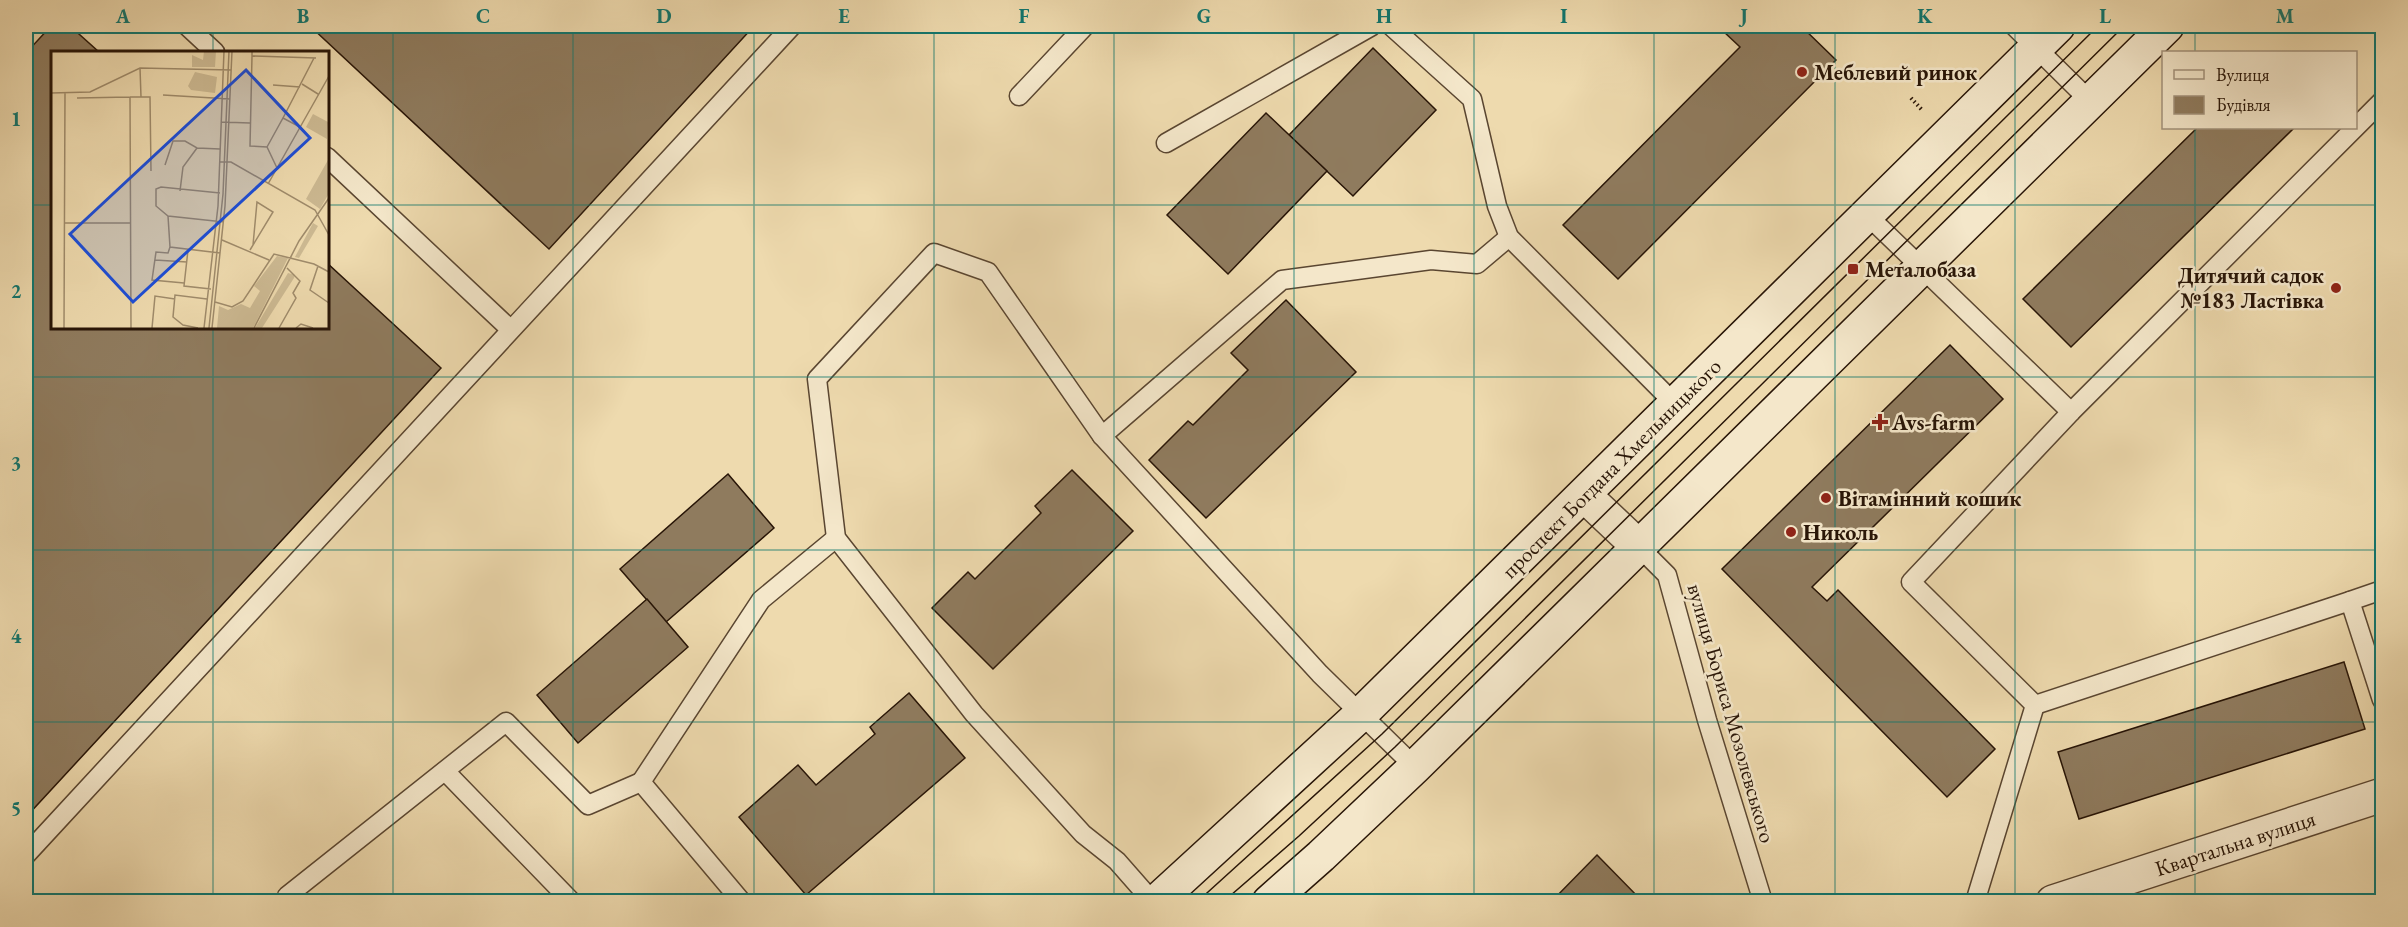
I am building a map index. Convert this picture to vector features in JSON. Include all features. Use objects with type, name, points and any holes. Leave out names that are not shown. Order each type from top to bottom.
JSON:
[{"type":"main road","points":[[1269,902],[1322,856],[1415,767],[2167,26]]},
{"type":"main road","name":"проспект Богдана Хмельницького","points":[[1154,902],[1361,714],[1584,495],[1867,215],[2036,33]]},
{"type":"main road","points":[[1584,495],[1639,547]]},
{"type":"main road","name":"Квартальна вулиця","points":[[2053,902],[2382,795]]},
{"type":"lane","points":[[187,26],[214,51]]},
{"type":"lane","points":[[26,855],[792,26]]},
{"type":"lane","points":[[1019,96],[1085,26]]},
{"type":"lane","points":[[1166,143],[1372,26]]},
{"type":"lane","points":[[1391,26],[1472,99],[1497,206],[1509,237],[1675,404]]},
{"type":"lane","points":[[2036,33],[2090,101]]},
{"type":"lane","points":[[2357,126],[2382,101]]},
{"type":"lane","points":[[2035,705],[1911,582],[2071,412],[2354,129]]},
{"type":"lane","points":[[328,158],[510,329]]},
{"type":"lane","points":[[1867,215],[2071,412]]},
{"type":"lane","points":[[1102,436],[1282,280],[1431,260],[1477,264],[1509,237]]},
{"type":"lane","points":[[1154,902],[1117,861],[1083,834],[974,714],[836,538],[817,379],[934,253],[988,272],[1102,436],[1320,674],[1415,767]]},
{"type":"lane","points":[[292,902],[287,896],[506,722],[588,806],[641,782],[761,600],[836,538]]},
{"type":"lane","name":"вулиця Бориса Мозолевського","points":[[1639,547],[1667,576],[1707,720],[1763,902]]},
{"type":"lane","points":[[2035,705],[2382,590]]},
{"type":"lane","points":[[2350,600],[2382,700]]},
{"type":"lane","points":[[1975,902],[2035,705]]},
{"type":"lane","points":[[445,771],[572,902]]},
{"type":"lane","points":[[641,782],[742,902]]},
{"type":"building","points":[[51,26],[70,26],[98,51],[51,51],[51,328],[328,328],[328,264],[441,368],[26,817],[26,53]]},
{"type":"building","points":[[310,26],[754,26],[549,249]]},
{"type":"building","points":[[1727,26],[1801,26],[1836,60],[1618,279],[1563,225],[1740,47],[1722,30]]},
{"type":"building","points":[[1373,48],[1436,110],[1353,196],[1289,135]]},
{"type":"building","points":[[1266,113],[1327,171],[1228,274],[1167,215]]},
{"type":"building","points":[[2196,129],[2293,129],[2071,347],[2023,299]]},
{"type":"building","points":[[1286,300],[1356,372],[1206,518],[1149,460],[1188,421],[1193,425],[1248,370],[1231,353]]},
{"type":"building","points":[[1950,345],[2003,399],[1812,587],[1827,601],[1838,590],[1995,749],[1947,797],[1722,569]]},
{"type":"building","points":[[1072,470],[1133,531],[993,669],[932,608],[968,572],[975,579],[1041,513],[1035,506]]},
{"type":"building","points":[[728,474],[774,528],[666,622],[620,569]]},
{"type":"building","points":[[647,599],[688,647],[578,743],[537,695]]},
{"type":"building","points":[[2344,662],[2365,729],[2079,819],[2058,752]]},
{"type":"building","points":[[909,693],[965,758],[806,895],[739,817],[798,765],[816,785],[875,734],[870,727]]},
{"type":"building","points":[[1597,855],[1643,902],[1551,902]]},
{"type":"tram line","points":[[1197,902],[1382,734],[2098,26]]},
{"type":"tram line","points":[[1223,902],[1299,836],[1395,747],[2124,26]]},
{"type":"place","name":"Меблевий ринок","points":[[1802,72]]},
{"type":"place","name":"Металобаза","points":[[1853,269]]},
{"type":"place","name":"Дитячий садок №183 Ластівка","points":[[2336,288]]},
{"type":"place","name":"Avs-farm","points":[[1880,422]]},
{"type":"place","name":"Вітамінний кошик","points":[[1826,498]]},
{"type":"place","name":"Николь","points":[[1791,532]]}]
